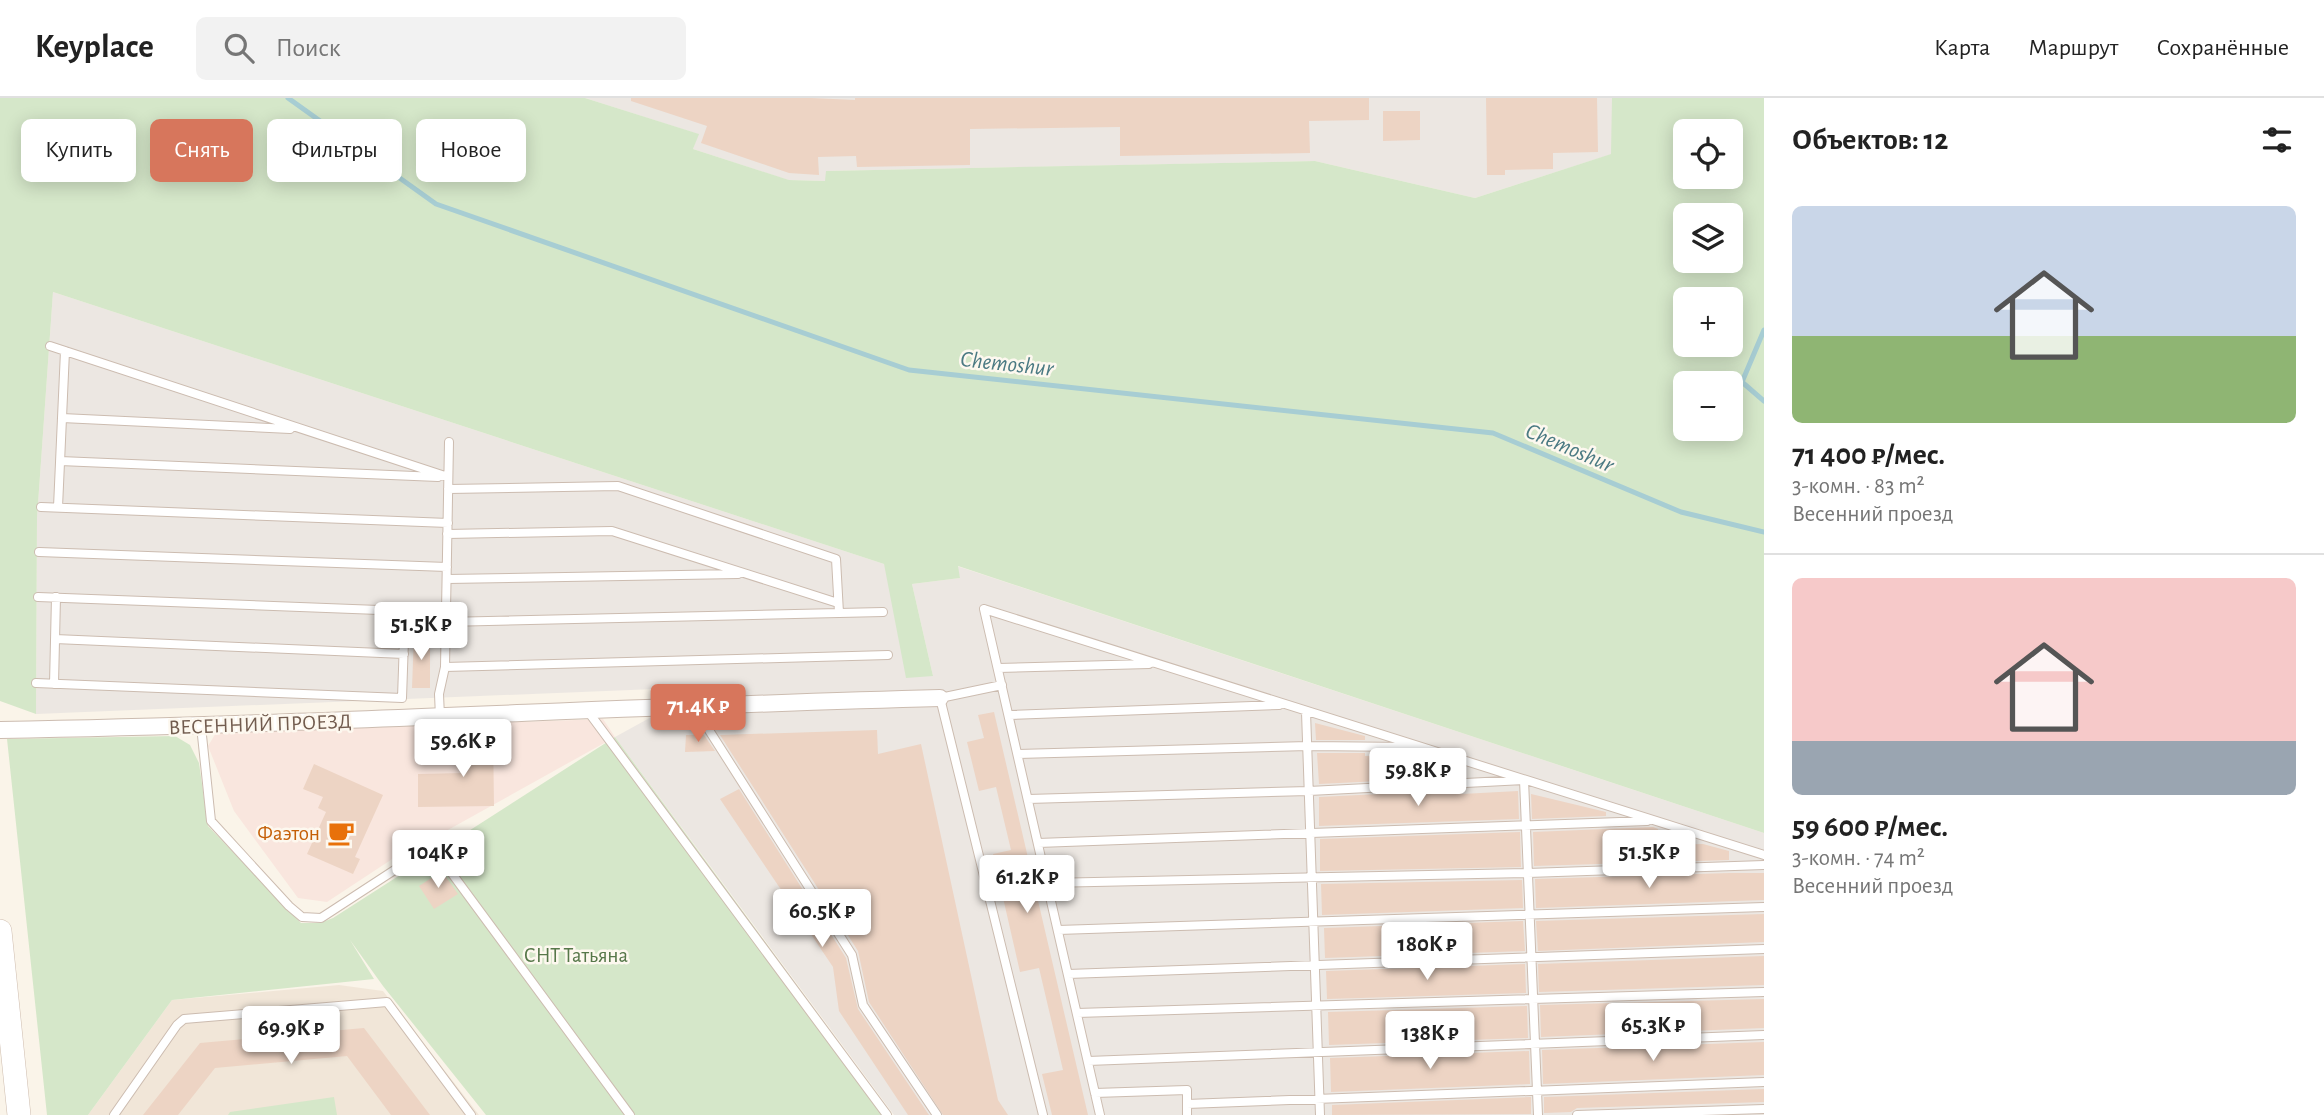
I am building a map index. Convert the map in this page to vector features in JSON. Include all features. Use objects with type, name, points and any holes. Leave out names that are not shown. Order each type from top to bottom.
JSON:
[{"type":"main road","points":[[0,933],[23,1112]]},
{"type":"street","name":"ВЕСЕННИЙ ПРОЕЗД","points":[[0,730],[440,718],[692,705],[940,698]]},
{"type":"lane","points":[[50,346],[448,477]]},
{"type":"lane","points":[[58,507],[65,351]]},
{"type":"lane","points":[[62,418],[303,429]]},
{"type":"lane","points":[[440,718],[439,694],[445,667],[449,442]]},
{"type":"lane","points":[[60,461],[448,477]]},
{"type":"lane","points":[[448,489],[618,486],[836,559],[839,613]]},
{"type":"lane","points":[[41,507],[447,523]]},
{"type":"lane","points":[[447,534],[612,531],[838,603]]},
{"type":"lane","points":[[39,552],[447,567]]},
{"type":"lane","points":[[447,579],[746,574]]},
{"type":"lane","points":[[36,683],[402,698],[405,611],[38,597]]},
{"type":"lane","points":[[54,684],[55,597]]},
{"type":"lane","points":[[1100,1115],[984,609],[1764,855]]},
{"type":"lane","points":[[404,621],[883,612]]},
{"type":"lane","points":[[55,639],[404,654]]},
{"type":"lane","points":[[445,667],[888,655]]},
{"type":"lane","points":[[998,668],[1156,664]]},
{"type":"lane","points":[[1002,685],[940,698],[1043,1115]]},
{"type":"lane","points":[[1009,715],[1284,704]]},
{"type":"lane","points":[[692,705],[852,955],[863,1005],[937,1115]]},
{"type":"lane","points":[[587,710],[887,1115]]},
{"type":"lane","points":[[1307,712],[1320,1115]]},
{"type":"lane","points":[[201,726],[211,821],[289,906],[302,917],[321,918],[416,856],[433,853],[442,860],[630,1115]]},
{"type":"lane","points":[[1018,754],[1308,746],[1418,747]]},
{"type":"lane","points":[[1028,799],[1310,791],[1524,780]]},
{"type":"lane","points":[[1524,780],[1538,1115]]},
{"type":"lane","points":[[1038,844],[1653,821]]},
{"type":"lane","points":[[1047,883],[1764,865]]},
{"type":"lane","points":[[1058,930],[1764,907]]},
{"type":"lane","points":[[1068,974],[1764,949]]},
{"type":"lane","points":[[1077,1013],[1764,992]]},
{"type":"lane","points":[[114,1115],[184,1019],[387,1002],[471,1115]]},
{"type":"lane","points":[[1088,1061],[1764,1035]]},
{"type":"lane","points":[[1187,1104],[1764,1082]]},
{"type":"lane","points":[[1095,1093],[1187,1090],[1187,1115]]},
{"type":"lane","points":[[1577,1115],[1764,1109]]},
{"type":"shaded area","points":[[585,98],[1612,98],[1612,154],[1475,198],[1315,161],[827,171],[826,181],[788,180],[693,149],[698,134]]},
{"type":"shaded area","points":[[53,292],[884,564],[933,676],[912,584],[960,578],[957,566],[1764,833],[1764,1115],[894,1115],[615,737],[655,715],[655,689],[36,714],[37,518]]},
{"type":"shaded area","points":[[603,719],[615,737],[428,841],[415,836],[409,848],[327,902],[298,898],[234,811],[208,746],[216,733]]},
{"type":"shaded area","points":[[339,985],[383,991],[479,1115],[88,1115],[172,1000]]},
{"type":"green space","points":[[0,98],[585,98],[699,134],[693,149],[789,180],[825,181],[826,171],[1315,161],[1475,198],[1611,154],[1612,98],[1764,98],[1764,833],[958,566],[960,578],[912,584],[933,676],[906,678],[884,564],[53,292],[37,518],[36,714],[0,701]]},
{"type":"green space","name":"СНТ Татьяна","points":[[175,736],[190,745],[199,763],[208,826],[301,923],[320,923],[333,918],[615,737],[892,1115],[486,1115],[383,986],[350,940],[374,979],[172,1000],[88,1115],[47,1115],[7,739]]},
{"type":"green space","points":[[334,1097],[337,1115],[228,1115],[230,1112]]},
{"type":"building","points":[[631,98],[1369,98],[1369,120],[1309,121],[1310,153],[1120,156],[1120,127],[970,129],[970,165],[857,167],[856,156],[818,157],[819,175],[789,173],[701,143],[707,126],[631,101]]},
{"type":"building","points":[[1486,98],[1597,98],[1598,152],[1553,153],[1553,169],[1505,170],[1505,175],[1487,175]]},
{"type":"building","points":[[1383,111],[1420,111],[1420,140],[1383,141]]},
{"type":"building","points":[[414,634],[430,634],[430,688],[412,688]]},
{"type":"building","points":[[994,712],[1088,1115],[1052,1115],[1042,1074],[1063,1070],[1039,968],[1020,972],[993,854],[1011,850],[996,787],[979,791],[967,742],[984,738],[978,715]]},
{"type":"building","points":[[1315,723],[1365,736],[1365,740],[1316,740]]},
{"type":"building","points":[[877,730],[878,754],[921,744],[998,1100],[1008,1115],[943,1115],[869,1002],[858,951],[720,735]]},
{"type":"building","points":[[493,734],[494,806],[418,807],[418,774],[464,773],[463,735]]},
{"type":"building","points":[[686,735],[704,735],[715,751],[685,752]]},
{"type":"building","points":[[1317,753],[1365,753],[1365,756],[1422,754],[1450,767],[1459,767],[1460,777],[1319,784]]},
{"type":"building","name":"Фаэтон","points":[[314,764],[383,795],[355,857],[360,859],[353,874],[307,854],[326,812],[318,808],[323,797],[303,789]]},
{"type":"building","points":[[739,789],[846,958],[858,1009],[929,1115],[908,1115],[839,1011],[833,967],[720,799]]},
{"type":"building","points":[[1461,790],[1462,794],[1518,791],[1519,819],[1319,826],[1319,797]]},
{"type":"building","points":[[1531,794],[1606,812],[1606,816],[1532,819]]},
{"type":"building","points":[[1653,827],[1658,829],[1659,845],[1703,844],[1729,851],[1729,860],[1534,866],[1533,832]]},
{"type":"building","points":[[1520,832],[1521,867],[1320,871],[1320,839]]},
{"type":"building","points":[[442,871],[458,894],[434,909],[419,886]]},
{"type":"building","points":[[1764,873],[1764,900],[1536,908],[1535,879]]},
{"type":"building","points":[[1522,880],[1523,908],[1322,915],[1321,884]]},
{"type":"building","points":[[1764,914],[1764,942],[1538,951],[1536,921]]},
{"type":"building","points":[[1523,921],[1525,951],[1325,958],[1324,928]]},
{"type":"building","points":[[1764,956],[1764,985],[1539,992],[1538,964]]},
{"type":"building","points":[[1525,964],[1526,993],[1327,999],[1326,971]]},
{"type":"building","points":[[1764,999],[1764,1028],[1541,1037],[1540,1005]]},
{"type":"building","points":[[1527,1006],[1528,1038],[1329,1045],[1328,1012]]},
{"type":"building","points":[[364,1028],[430,1115],[391,1115],[347,1056],[215,1068],[178,1115],[143,1115],[200,1043]]},
{"type":"building","points":[[1764,1042],[1764,1075],[1543,1084],[1542,1050]]},
{"type":"building","points":[[1529,1051],[1530,1084],[1331,1092],[1330,1058]]},
{"type":"building","points":[[1764,1089],[1764,1102],[1577,1108],[1571,1112],[1544,1113],[1544,1097]]},
{"type":"building","points":[[1531,1097],[1531,1114],[1332,1115],[1332,1105]]},
{"type":"waterway","name":"Chemoshur","points":[[288,98],[436,204],[909,370],[1493,433],[1681,512],[1764,532]]},
{"type":"waterway","points":[[1764,330],[1742,382],[1764,401]]},
{"type":"place","name":"Фаэтон","points":[[341,833]]}]
